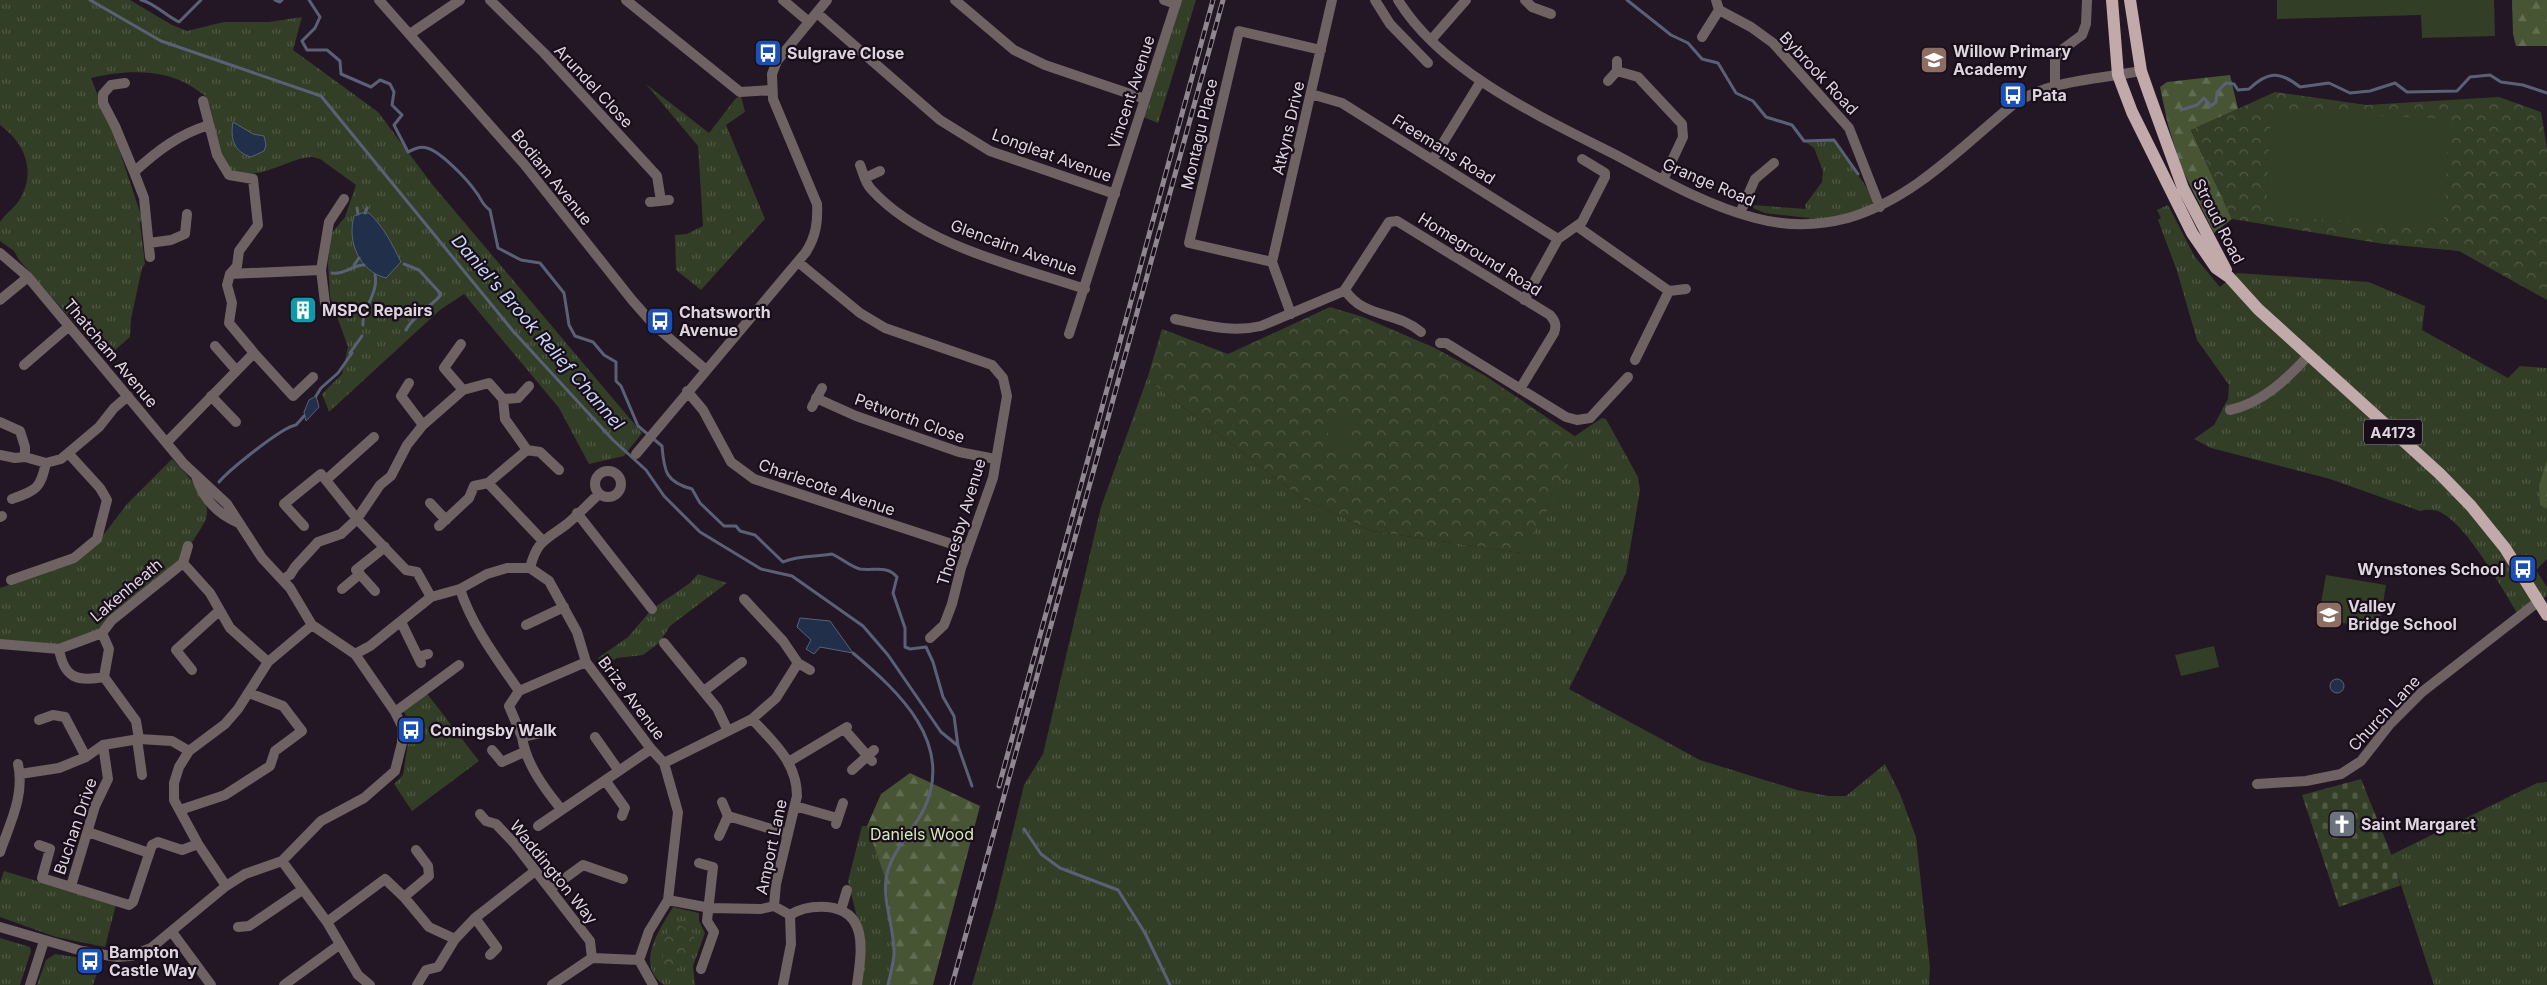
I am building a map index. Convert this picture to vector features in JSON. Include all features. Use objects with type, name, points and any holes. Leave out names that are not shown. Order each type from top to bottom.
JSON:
[{"type":"main road","name":"Stroud Road","points":[[2112,0],[2118,76],[2132,112],[2192,233],[2216,268],[2229,277]]},
{"type":"main road","name":"Stroud Road","points":[[2130,0],[2142,71],[2183,188],[2229,277]]},
{"type":"main road","points":[[2170,192],[2183,188]]},
{"type":"main road","name":"A4173","points":[[2229,277],[2258,310],[2440,474],[2471,506],[2505,548],[2547,615]]},
{"type":"street","name":"Bodiam Avenue","points":[[379,0],[524,164],[654,325],[705,369]]},
{"type":"street","points":[[410,34],[460,0]]},
{"type":"street","name":"Arundel Close","points":[[490,0],[544,53],[657,176],[665,200],[650,202]]},
{"type":"street","points":[[626,0],[740,92],[772,90]]},
{"type":"street","points":[[783,0],[809,22]]},
{"type":"street","points":[[636,454],[705,369],[798,262],[814,237],[817,204],[777,111],[772,90],[772,74],[777,61],[827,0]]},
{"type":"street","points":[[955,0],[1014,50],[1045,65],[1144,99]]},
{"type":"street","points":[[1164,0],[1177,2]]},
{"type":"street","name":"Atkyns Drive","points":[[1272,262],[1332,0]]},
{"type":"street","points":[[1375,0],[1390,24],[1428,63]]},
{"type":"street","name":"Grange Road","points":[[1398,0],[1431,40],[1481,81],[1533,113],[1663,180],[1740,213],[1769,221],[1812,224],[1847,218],[1880,207],[1911,188],[2015,103],[2030,94],[2055,87],[2142,71]]},
{"type":"street","points":[[1431,40],[1466,0]]},
{"type":"street","points":[[1525,0],[1532,7],[1551,14]]},
{"type":"street","points":[[2055,87],[2055,60],[2063,49],[2082,35],[2086,24],[2087,0]]},
{"type":"street","name":"Vincent Avenue","points":[[1115,194],[1144,99],[1177,2]]},
{"type":"street","points":[[1702,37],[1718,5]]},
{"type":"street","name":"Bybrook Road","points":[[1718,5],[1773,43],[1849,128],[1880,207]]},
{"type":"street","name":"Longleat Avenue","points":[[817,13],[940,120],[960,134],[990,151],[1115,194]]},
{"type":"street","name":"Montagu Place","points":[[1272,262],[1189,243],[1239,31],[1321,50]]},
{"type":"street","points":[[1608,81],[1617,66],[1638,77],[1682,124],[1683,137],[1663,180]]},
{"type":"street","points":[[1433,160],[1481,81]]},
{"type":"street","points":[[125,83],[111,85],[103,94],[103,103],[121,140],[144,198],[150,257]]},
{"type":"street","name":"Freemans Road","points":[[1311,94],[1342,103],[1558,239]]},
{"type":"street","points":[[203,101],[217,155],[229,176],[253,180],[256,192],[258,225],[239,251],[237,266],[230,274],[227,284],[232,303],[228,323],[293,396],[313,377]]},
{"type":"street","points":[[134,172],[158,150],[188,131],[209,125]]},
{"type":"street","points":[[1524,300],[1558,239],[1578,227],[1606,175],[1582,159]]},
{"type":"street","points":[[1740,213],[1755,178],[1770,174],[1774,163]]},
{"type":"street","name":"Glencairn Avenue","points":[[860,165],[864,178],[870,188],[890,206],[921,228],[971,251],[1085,289]]},
{"type":"street","points":[[864,178],[880,171]]},
{"type":"street","name":"Glencairn Avenue","points":[[1069,334],[1115,194]]},
{"type":"street","points":[[325,303],[321,270],[330,222],[344,199]]},
{"type":"street","points":[[149,243],[171,240],[185,234],[187,214]]},
{"type":"street","name":"Homeground Road","points":[[1345,290],[1392,220],[1396,221],[1550,315],[1556,324],[1556,329],[1520,389]]},
{"type":"street","points":[[1578,227],[1670,291],[1686,289]]},
{"type":"street","name":"Thatcham Avenue","points":[[0,253],[28,277],[184,464],[196,475],[200,488],[214,508],[223,516],[239,523],[262,558],[283,579],[312,625],[355,654],[395,712],[402,726],[402,743],[395,771],[364,798],[321,821],[282,862],[246,874],[226,886],[151,948],[131,956],[117,957],[44,941],[0,927]]},
{"type":"street","name":"Thoresby Avenue","points":[[798,262],[860,314],[885,328],[992,365],[1003,378],[1008,396],[993,478],[944,625],[930,638]]},
{"type":"street","points":[[1272,262],[1290,314]]},
{"type":"street","points":[[230,274],[321,270]]},
{"type":"street","points":[[0,300],[28,277]]},
{"type":"street","points":[[1175,319],[1235,331],[1261,326],[1345,290],[1360,307],[1414,322],[1421,332]]},
{"type":"street","points":[[1634,360],[1670,291]]},
{"type":"street","points":[[24,365],[68,327]]},
{"type":"street","points":[[1440,343],[1446,343],[1566,418],[1577,420],[1590,418],[1628,377]]},
{"type":"street","points":[[461,344],[444,368],[463,390]]},
{"type":"street","points":[[216,346],[236,370]]},
{"type":"street","points":[[167,442],[254,353]]},
{"type":"street","points":[[2230,410],[2257,400],[2280,384],[2308,356]]},
{"type":"street","points":[[409,383],[397,398],[424,425]]},
{"type":"street","points":[[283,579],[290,575],[318,542],[340,534],[357,519],[380,486],[391,476],[408,445],[424,425],[463,390],[489,383],[503,399],[505,418],[527,450],[540,452],[559,470]]},
{"type":"street","points":[[503,399],[518,398],[529,386]]},
{"type":"street","name":"Petworth Close","points":[[822,388],[814,402],[959,452],[995,459]]},
{"type":"street","name":"Charlecote Avenue","points":[[688,391],[703,410],[731,462],[746,475],[779,489],[968,549]]},
{"type":"street","points":[[0,454],[14,458],[24,457],[46,463],[69,454],[81,441],[100,427],[114,408],[128,396]]},
{"type":"street","points":[[211,396],[236,422]]},
{"type":"street","points":[[0,422],[20,431],[25,447],[24,457]]},
{"type":"street","points":[[326,480],[374,437]]},
{"type":"street","points":[[430,503],[447,520],[469,498],[474,486],[488,483],[527,450]]},
{"type":"street","points":[[11,580],[74,558],[97,539],[107,500],[100,488],[69,454]]},
{"type":"street","points":[[12,499],[36,490],[42,483],[46,463]]},
{"type":"street","points":[[610,471],[621,472],[621,487],[617,494],[610,497],[599,494],[595,483],[598,475],[610,471]]},
{"type":"street","points":[[304,526],[284,504],[321,474],[357,519],[406,570],[417,572],[431,598]]},
{"type":"street","points":[[488,483],[542,540]]},
{"type":"street","points":[[355,654],[370,646],[431,598],[460,590],[487,574],[507,568],[530,568],[535,550],[542,540],[566,525],[599,494]]},
{"type":"street","points":[[577,513],[652,609]]},
{"type":"street","name":"Lakenheath","points":[[59,649],[102,633],[112,620],[183,563],[188,546]]},
{"type":"street","points":[[375,591],[356,570],[385,547]]},
{"type":"street","name":"Lakenheath","points":[[183,563],[210,593],[219,612],[230,628],[268,662]]},
{"type":"street","name":"Brize Avenue","points":[[530,568],[548,580],[577,632],[586,662],[651,749],[664,763],[678,812],[668,900],[649,931],[639,960]]},
{"type":"street","points":[[342,589],[360,574]]},
{"type":"street","points":[[460,590],[464,602],[492,651],[519,691]]},
{"type":"street","points":[[744,599],[783,641],[798,663],[810,670]]},
{"type":"street","name":"Church Lane","points":[[2257,784],[2306,781],[2341,774],[2362,760],[2390,724],[2422,692],[2539,601]]},
{"type":"street","points":[[526,625],[564,607]]},
{"type":"street","points":[[192,670],[176,650],[219,612]]},
{"type":"street","points":[[401,622],[422,658]]},
{"type":"street","points":[[226,886],[198,844],[174,800],[174,783],[179,767],[189,751],[225,724],[268,662],[312,625]]},
{"type":"street","points":[[102,633],[109,649],[104,678],[136,721],[142,775]]},
{"type":"street","points":[[664,643],[717,708],[728,731]]},
{"type":"street","points":[[0,644],[59,649],[62,663],[74,678],[86,681],[104,678]]},
{"type":"street","points":[[561,809],[545,789],[524,752],[522,737],[509,706],[519,691],[586,662]]},
{"type":"street","points":[[704,691],[742,662]]},
{"type":"street","points":[[664,763],[752,719],[776,698],[798,663]]},
{"type":"street","points":[[395,712],[459,665]]},
{"type":"street","points":[[180,810],[225,794],[270,766],[275,751],[302,731],[282,706],[248,693]]},
{"type":"street","points":[[39,720],[53,715],[65,717],[86,757]]},
{"type":"street","name":"Amport Lane","points":[[752,719],[790,762],[797,784],[796,806],[776,884],[774,906]]},
{"type":"street","points":[[790,762],[845,728],[871,755],[852,770]]},
{"type":"street","points":[[522,737],[540,733]]},
{"type":"street","points":[[595,736],[619,771]]},
{"type":"street","points":[[0,852],[20,794],[19,769],[59,768],[86,757],[103,745],[138,739],[172,741],[189,751]]},
{"type":"street","name":"Buchan Drive","points":[[70,886],[95,806],[108,779],[103,745]]},
{"type":"street","points":[[538,826],[651,749]]},
{"type":"street","points":[[492,750],[500,767],[524,752]]},
{"type":"street","points":[[605,780],[625,808],[622,816]]},
{"type":"street","points":[[719,836],[728,816],[722,802]]},
{"type":"street","points":[[796,806],[837,821],[842,803]]},
{"type":"street","name":"Waddington Way","points":[[480,814],[486,821],[496,824],[550,889],[590,941],[592,958]]},
{"type":"street","points":[[728,816],[788,834]]},
{"type":"street","points":[[88,832],[149,853],[152,844],[158,842],[182,850],[198,844]]},
{"type":"street","name":"Buchan Drive","points":[[40,845],[50,849],[42,878],[129,905],[132,902],[149,853]]},
{"type":"street","points":[[404,897],[429,876],[428,866],[416,850]]},
{"type":"street","points":[[282,862],[327,922],[358,975],[368,985]]},
{"type":"street","points":[[699,863],[713,867],[710,908],[707,921],[714,932],[701,969]]},
{"type":"street","points":[[550,889],[583,866],[622,879]]},
{"type":"street","points":[[417,985],[426,970],[438,967],[455,939],[476,918],[535,871]]},
{"type":"street","points":[[327,922],[384,879],[404,897],[429,927],[455,939]]},
{"type":"street","points":[[238,927],[249,926],[302,890]]},
{"type":"street","points":[[841,910],[847,890]]},
{"type":"street","points":[[668,900],[710,908],[761,909],[774,906],[790,915]]},
{"type":"street","points":[[790,915],[799,909],[818,906],[841,910],[852,917],[861,937],[857,985]]},
{"type":"street","points":[[783,985],[791,944],[790,915]]},
{"type":"street","points":[[476,918],[497,948],[490,955]]},
{"type":"street","points":[[172,932],[211,985]]},
{"type":"street","points":[[30,985],[44,941]]},
{"type":"street","points":[[284,985],[339,945]]},
{"type":"street","points":[[554,984],[592,958],[639,960],[653,985]]},
{"type":"green space","points":[[0,0],[130,0],[172,25],[187,31],[224,22],[269,22],[302,17],[293,50],[378,112],[432,184],[642,433],[624,456],[589,464],[559,408],[464,294],[440,310],[329,412],[322,394],[342,374],[348,347],[330,297],[328,263],[331,234],[345,217],[356,185],[320,159],[312,157],[303,158],[254,174],[234,171],[227,166],[219,148],[206,97],[183,82],[170,77],[144,72],[117,73],[91,78],[119,149],[142,218],[140,223],[145,264],[142,268],[131,319],[130,337],[107,357],[104,356],[19,260],[14,251],[0,241],[0,222],[18,202],[24,191],[28,170],[22,150],[0,125]]},
{"type":"green space","points":[[1180,0],[1196,0],[1158,123],[1143,117]]},
{"type":"green space","points":[[2277,0],[2494,0],[2495,36],[2422,38],[2421,15],[2277,19]]},
{"type":"green space","points":[[2512,0],[2547,0],[2547,46],[2516,46],[2513,34]]},
{"type":"green space","points":[[2230,75],[2238,109],[2191,130],[2232,219],[2214,233],[2181,167],[2168,125],[2160,87],[2167,82]]},
{"type":"green space","points":[[646,84],[709,133],[736,98],[741,96],[745,112],[726,125],[765,219],[701,290],[676,270],[675,235],[687,234],[703,226],[698,146]]},
{"type":"green space","points":[[2275,92],[2367,105],[2499,97],[2541,112],[2547,148],[2547,300],[2459,251],[2384,244],[2232,219],[2191,130]]},
{"type":"green space","points":[[2271,111],[2449,119],[2444,225],[2266,217]]},
{"type":"green space","points":[[1834,140],[1880,207],[1812,224],[1809,218],[1765,213],[1753,208],[1752,205],[1806,209],[1805,205],[1822,182],[1823,171],[1814,148],[1804,141]]},
{"type":"green space","points":[[2168,205],[2195,257],[2220,287],[2237,273],[2369,282],[2425,306],[2422,330],[2508,378],[2520,366],[2547,368],[2547,559],[2536,570],[2547,587],[2547,596],[2519,616],[2474,545],[2452,520],[2442,513],[2431,510],[2420,511],[2330,479],[2211,448],[2194,439],[2214,425],[2228,399],[2229,385],[2197,340],[2177,271],[2158,220],[2161,218],[2157,210]]},
{"type":"green space","points":[[1330,307],[1363,317],[1435,348],[1484,375],[1579,439],[1551,504],[1521,553],[1372,531],[1303,499],[1152,383],[1148,376],[1162,329],[1228,354]]},
{"type":"green space","points":[[1148,376],[1152,383],[1303,499],[1372,531],[1521,553],[1577,439],[1575,436],[1602,418],[1606,419],[1638,477],[1640,490],[1626,573],[1569,689],[1700,760],[1797,790],[1828,796],[1846,796],[1885,764],[1900,794],[1916,837],[1930,967],[1929,985],[972,985],[995,905],[1024,785],[1043,754],[1101,507]]},
{"type":"green space","points":[[1327,416],[1351,416],[1352,450],[1329,451]]},
{"type":"green space","points":[[172,459],[197,487],[206,504],[207,512],[205,521],[190,546],[183,563],[102,633],[70,646],[0,642],[0,588],[75,562],[95,546],[127,504]]},
{"type":"green space","points":[[2547,460],[2547,509],[2540,505],[2539,486]]},
{"type":"green space","points":[[698,574],[727,583],[670,626],[659,643],[643,655],[617,658],[603,667],[598,658],[628,637],[652,609],[690,583]]},
{"type":"green space","points":[[2326,575],[2386,585],[2379,629],[2318,619]]},
{"type":"green space","points":[[2214,646],[2219,667],[2181,676],[2175,655]]},
{"type":"green space","points":[[425,691],[479,761],[412,811],[394,784],[403,775],[411,724],[402,709]]},
{"type":"green space","name":"Daniels Wood","points":[[910,773],[980,806],[933,985],[887,985],[894,955],[886,881],[867,826],[881,794]]},
{"type":"green space","points":[[2361,779],[2394,861],[2400,884],[2402,885],[2339,907],[2302,795]]},
{"type":"green space","points":[[2547,782],[2547,985],[2434,985],[2391,855],[2537,783]]},
{"type":"green space","points":[[862,826],[867,826],[886,881],[894,955],[888,985],[859,985],[865,950],[848,881]]},
{"type":"green space","points":[[4,871],[116,905],[105,947],[56,937],[0,917],[0,882]]},
{"type":"green space","points":[[673,907],[699,913],[699,921],[705,933],[693,966],[695,985],[664,985],[655,977],[651,967],[652,947]]},
{"type":"green space","points":[[678,924],[695,934],[689,953],[673,974],[663,966],[663,948],[668,931]]},
{"type":"green space","points":[[0,938],[30,947],[31,951],[20,985],[0,985]]},
{"type":"green space","points":[[55,954],[101,961],[93,985],[37,985],[46,960]]},
{"type":"water","points":[[233,122],[253,134],[264,136],[266,145],[264,151],[251,157],[241,152],[234,144],[232,134]]},
{"type":"water","points":[[369,213],[379,224],[401,262],[386,278],[369,269],[357,254],[352,236],[352,226],[354,216]]},
{"type":"water","points":[[316,396],[319,407],[306,421],[304,412],[309,400]]},
{"type":"water","points":[[800,618],[830,621],[853,653],[820,647],[814,654],[806,649],[811,640],[797,627]]},
{"type":"water","points":[[2337,679],[2342,681],[2344,686],[2342,691],[2337,693],[2332,691],[2330,686],[2332,681]]},
{"type":"waterway","name":"Daniel's Brook Relief Channel","points":[[90,0],[161,41],[321,96],[513,331],[613,440],[646,470],[664,496],[700,532],[761,569],[792,576],[863,626],[888,655],[941,732],[957,745]]},
{"type":"waterway","points":[[141,0],[150,3],[179,22],[201,0]]},
{"type":"waterway","points":[[275,0],[280,2],[282,0]]},
{"type":"waterway","points":[[309,0],[320,17],[315,28],[302,41],[307,50],[327,50],[340,61],[341,74],[371,87],[380,80],[390,84],[394,92],[392,105],[402,115],[394,125],[408,152],[424,147],[439,154],[467,180],[485,206],[490,210],[498,248],[521,260],[540,263],[564,293],[569,325],[575,336],[593,342],[604,355],[616,362],[616,381],[621,386],[638,426],[662,446],[664,463],[668,475],[672,479],[692,489],[700,503],[724,526],[736,526],[740,531],[755,535],[783,562],[801,557],[832,554],[857,568],[885,570],[897,577],[893,593],[905,628],[905,647],[910,649],[926,647],[933,662],[943,697],[954,716],[958,746],[972,786]]},
{"type":"waterway","points":[[1627,0],[1671,35],[1688,43],[1702,59],[1718,63],[1736,93],[1753,101],[1766,117],[1792,125],[1804,141],[1834,140],[1858,174]]},
{"type":"waterway","points":[[2181,110],[2197,105],[2204,98],[2211,106],[2216,102],[2217,92],[2226,83],[2234,84],[2238,90],[2249,89],[2255,83],[2273,75],[2286,78],[2300,87],[2329,83],[2350,93],[2370,91],[2395,83],[2407,92],[2457,91],[2470,77],[2490,75],[2501,82],[2523,85],[2547,93]]},
{"type":"waterway","points":[[357,208],[358,214]]},
{"type":"waterway","points":[[365,213],[367,208]]},
{"type":"waterway","points":[[354,265],[359,258]]},
{"type":"waterway","points":[[404,264],[419,270],[441,294],[409,324],[406,330]]},
{"type":"waterway","points":[[332,273],[341,273],[364,265]]},
{"type":"waterway","points":[[363,325],[363,320],[375,288],[375,275]]},
{"type":"waterway","points":[[350,353],[362,336]]},
{"type":"waterway","points":[[316,396],[321,388],[338,373],[352,353]]},
{"type":"waterway","points":[[219,482],[256,450],[279,433],[296,425],[304,416]]},
{"type":"waterway","points":[[853,653],[871,668],[904,702],[917,721],[927,741],[932,762],[932,785],[924,809],[892,860],[886,879],[886,898],[894,946],[888,985]]},
{"type":"waterway","points":[[1024,829],[1041,854],[1060,868],[1118,890],[1145,933],[1170,985]]},
{"type":"railway","points":[[999,786],[1213,0]]},
{"type":"railway","points":[[952,985],[1223,0]]},
{"type":"place","name":"Sulgrave Close","points":[[768,53]]},
{"type":"place","name":"Willow Primary Academy","points":[[1934,60]]},
{"type":"place","name":"Pata","points":[[2013,95]]},
{"type":"place","name":"MSPC Repairs","points":[[303,310]]},
{"type":"place","name":"Chatsworth Avenue","points":[[660,321]]},
{"type":"place","name":"Wynstones School","points":[[2523,569]]},
{"type":"place","name":"Valley Bridge School","points":[[2329,615]]},
{"type":"place","name":"Coningsby Walk","points":[[411,730]]},
{"type":"place","name":"Saint Margaret","points":[[2342,824]]},
{"type":"place","name":"Bampton Castle Way","points":[[90,961]]}]
